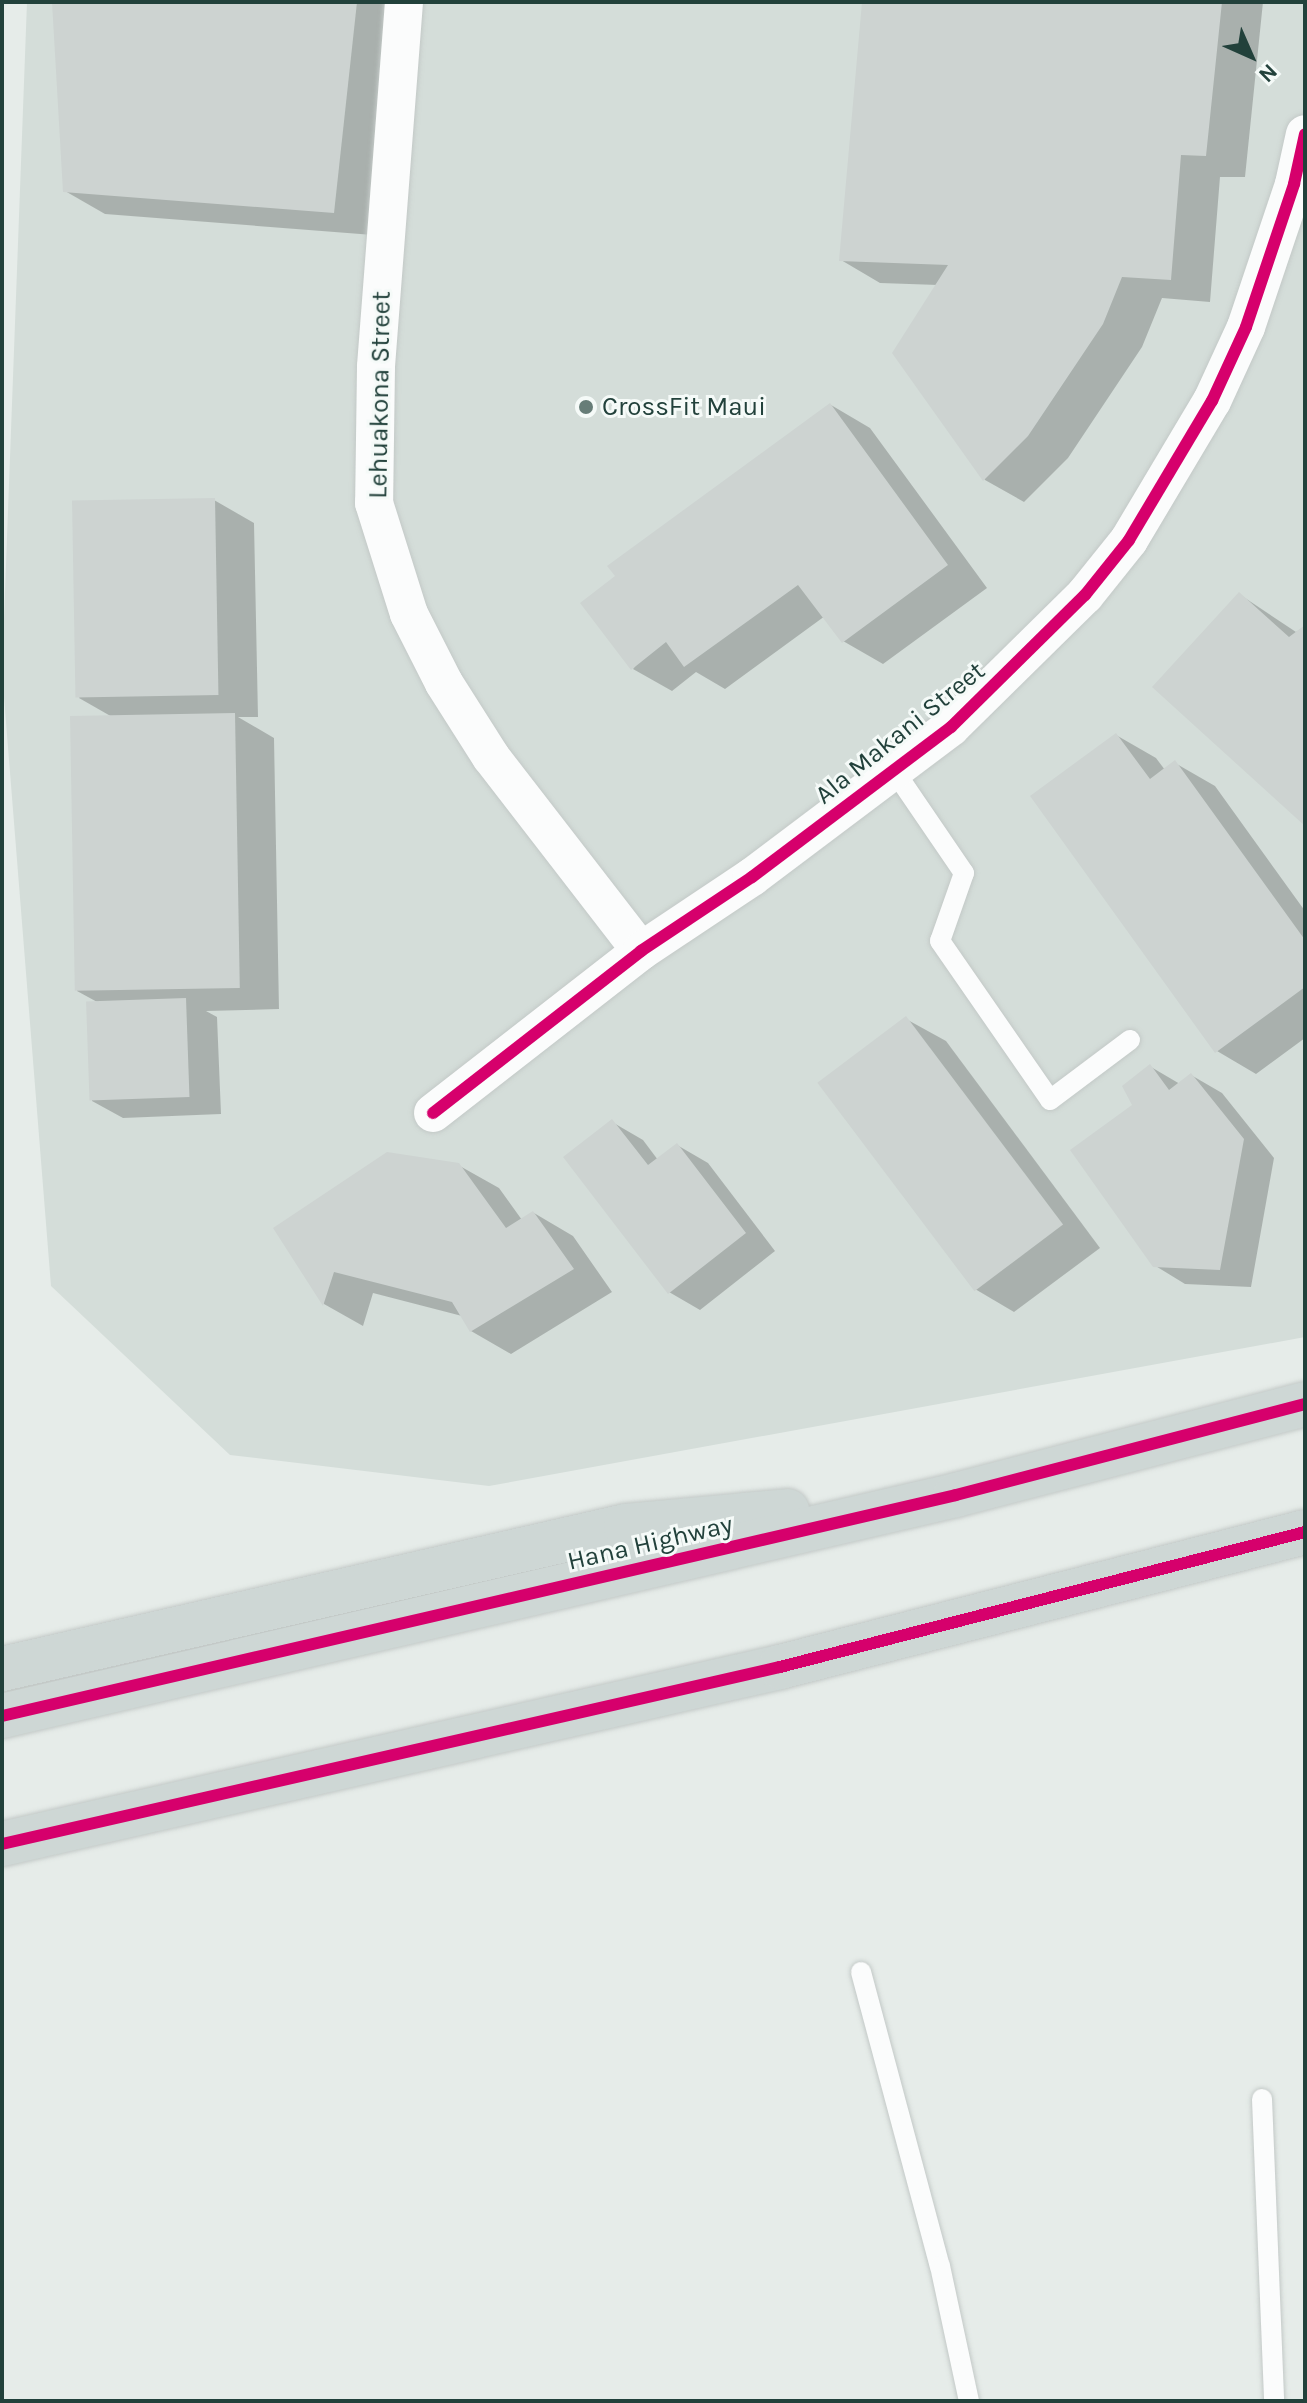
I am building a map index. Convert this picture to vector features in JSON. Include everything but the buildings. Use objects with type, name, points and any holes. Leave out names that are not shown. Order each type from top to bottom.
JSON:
[{"type":"main road","name":"Hana Highway","points":[[2,1716],[956,1495],[1305,1404]]},
{"type":"main road","points":[[2,1669],[626,1526],[956,1495]]},
{"type":"main road","points":[[2,1844],[780,1667],[1305,1532]]},
{"type":"street","name":"Lehuakona Street","points":[[404,2],[376,367],[374,503],[409,614],[444,683],[491,757],[641,951]]},
{"type":"street","name":"Ala Makani Street","points":[[433,1113],[641,951],[752,877],[951,727],[1027,657],[1129,540],[1212,401],[1246,327],[1304,147]]},
{"type":"lane","points":[[893,769],[964,873],[940,941],[1050,1100],[1130,1040]]},
{"type":"lane","points":[[861,1972],[940,2266],[969,2401]]},
{"type":"lane","points":[[1262,2099],[1274,2401]]},
{"type":"shaded area","points":[[27,2],[1305,2],[1305,1337],[489,1486],[230,1455],[51,1286],[2,672]]},
{"type":"cycle path","points":[[433,1113],[641,951],[752,877],[951,727],[1085,595],[1129,540],[1212,401],[1246,327],[1294,184],[1305,134]]},
{"type":"cycle path","points":[[2,1716],[956,1495],[1305,1404]]},
{"type":"cycle path","points":[[2,1844],[780,1667],[1305,1532]]},
{"type":"place","name":"CrossFit Maui","points":[[586,407]]}]
